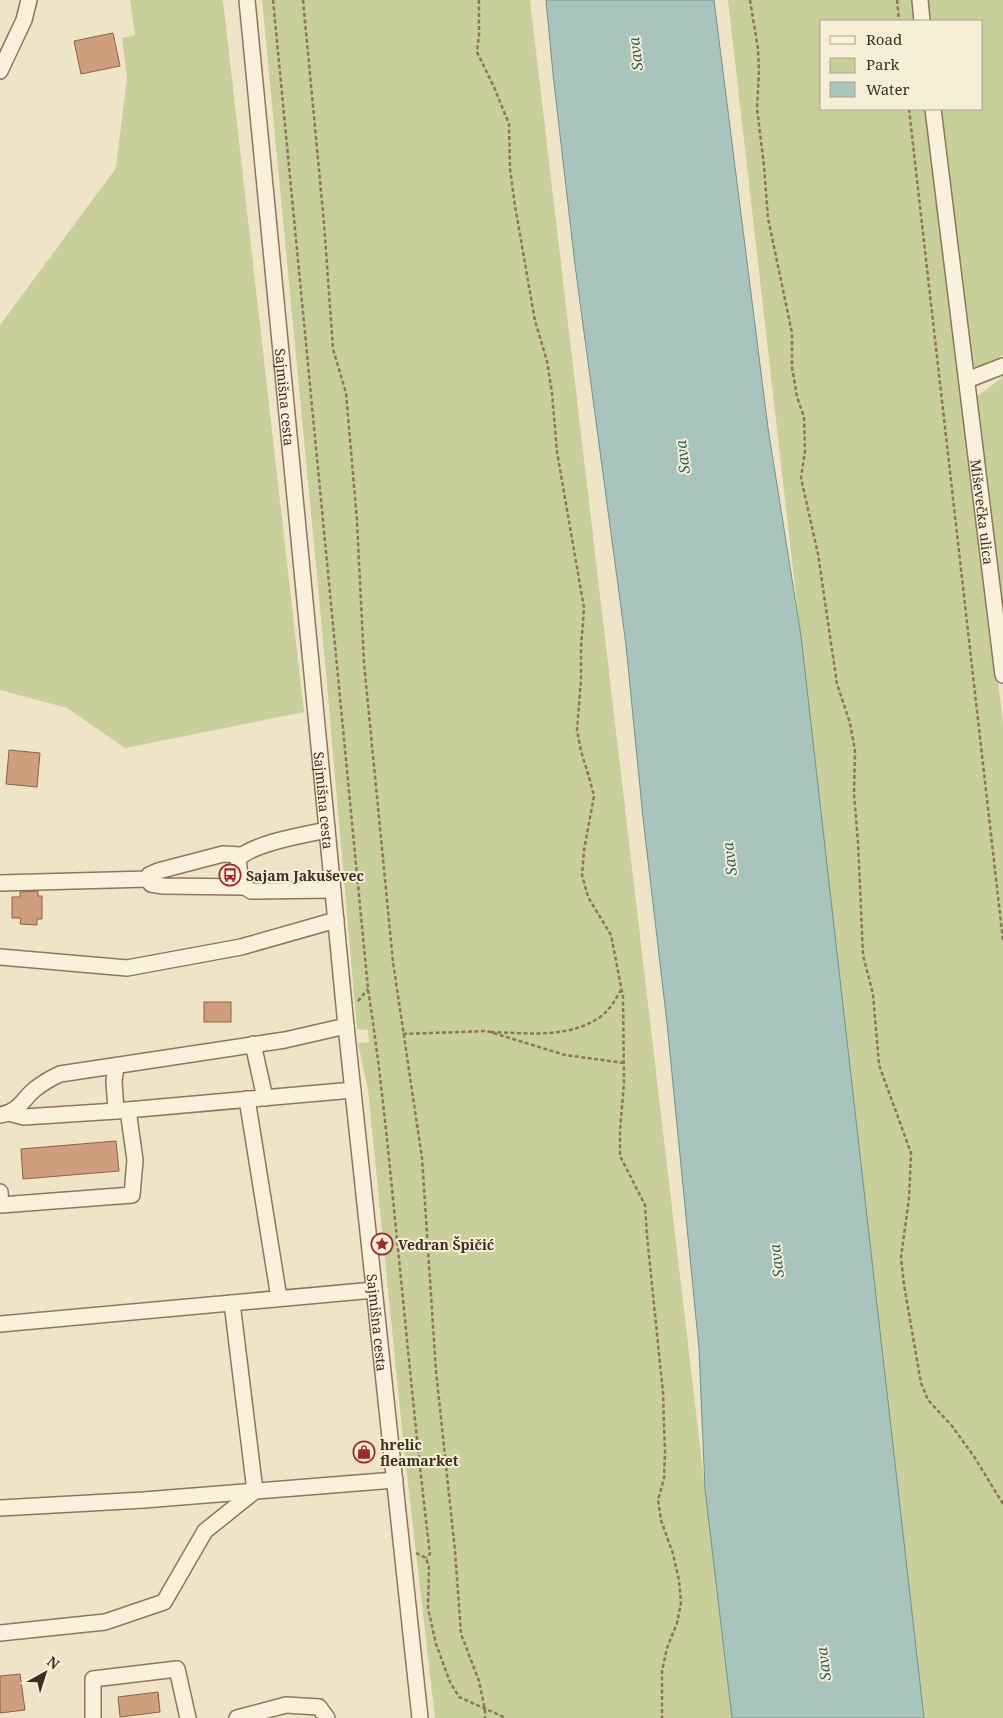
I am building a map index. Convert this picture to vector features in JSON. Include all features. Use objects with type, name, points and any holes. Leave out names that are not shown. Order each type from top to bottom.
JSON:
[{"type":"street","points":[[0,71],[24,20],[29,0]]},
{"type":"street","name":"Sajmišna cesta","points":[[247,0],[346,1026],[420,1718]]},
{"type":"street","points":[[920,0],[922,20]]},
{"type":"street","name":"Miševečka ulica","points":[[933,110],[1003,675]]},
{"type":"street","points":[[967,380],[985,375],[1003,366]]},
{"type":"street","points":[[327,830],[289,838],[244,852],[238,859],[241,884],[252,891],[333,890]]},
{"type":"street","points":[[148,879],[149,875],[158,871],[223,854],[241,855]]},
{"type":"street","points":[[0,883],[148,879]]},
{"type":"street","points":[[148,879],[151,884],[164,886],[245,887]]},
{"type":"street","points":[[0,957],[127,968],[241,947],[336,920]]},
{"type":"street","points":[[4,1114],[23,1104],[34,1090],[48,1079],[60,1074],[285,1040],[346,1026]]},
{"type":"street","points":[[253,1044],[265,1098]]},
{"type":"street","points":[[0,1192],[1,1205],[132,1195],[135,1160],[114,1081],[116,1066]]},
{"type":"street","points":[[4,1114],[24,1118],[353,1090]]},
{"type":"street","points":[[247,1099],[279,1298]]},
{"type":"street","points":[[0,1324],[374,1290]]},
{"type":"street","points":[[232,1303],[255,1491]]},
{"type":"street","points":[[0,1508],[144,1500],[395,1480]]},
{"type":"street","points":[[0,1633],[106,1622],[164,1602],[205,1530],[255,1491]]},
{"type":"street","points":[[93,1718],[92,1679],[177,1669],[188,1718]]},
{"type":"street","points":[[237,1718],[286,1704],[319,1707],[327,1718]]},
{"type":"path","points":[[273,0],[368,989],[376,1038],[430,1554],[426,1558]]},
{"type":"path","points":[[303,0],[324,224],[333,349],[346,393],[357,520],[364,663],[393,962],[422,1158],[436,1371],[455,1551],[461,1634],[479,1681],[486,1710],[485,1718]]},
{"type":"path","points":[[479,0],[477,52],[509,124],[510,169],[515,206],[536,321],[547,361],[557,452],[584,608],[577,730],[580,751],[590,777],[594,796],[584,850],[582,875],[588,897],[611,935],[621,988],[624,1082],[620,1156],[645,1205],[663,1402],[664,1478],[658,1500],[661,1520],[673,1554],[681,1603],[677,1623],[667,1648],[662,1671],[662,1718]]},
{"type":"path","points":[[750,0],[758,49],[759,71],[756,108],[764,166],[768,218],[792,333],[792,367],[797,397],[804,417],[805,451],[801,478],[818,554],[837,684],[850,722],[855,751],[854,794],[864,955],[873,994],[879,1065],[911,1153],[910,1199],[901,1257],[906,1295],[921,1383],[928,1400],[952,1426],[1003,1504]]},
{"type":"path","points":[[896,0],[899,20]]},
{"type":"path","points":[[909,110],[1003,941]]},
{"type":"path","points":[[403,1034],[487,1031],[550,1034],[580,1027],[599,1018],[612,1005],[621,988]]},
{"type":"path","points":[[487,1031],[565,1055],[624,1063]]},
{"type":"path","points":[[402,1548],[411,1550],[426,1558],[429,1568],[428,1608],[436,1644],[450,1682],[459,1697],[506,1718]]},
{"type":"green space","points":[[130,0],[223,0],[304,712],[125,748],[67,708],[0,690],[0,325],[116,168],[127,78],[122,38],[135,35]]},
{"type":"green space","points":[[262,0],[530,0],[732,1718],[435,1718],[403,1440],[368,1090],[358,1043],[369,1042],[368,1030],[357,1029],[323,639]]},
{"type":"green space","points":[[728,0],[911,0],[914,20],[820,20],[820,110],[925,110],[976,497],[1003,722],[1003,1718],[924,1718]]},
{"type":"green space","points":[[927,0],[1003,0],[1003,355],[978,371],[972,363],[940,110],[983,110],[983,20],[929,20]]},
{"type":"green space","points":[[1003,377],[1003,628],[975,398]]},
{"type":"water","name":"Sava","points":[[546,0],[714,0],[768,428],[801,636],[924,1718],[732,1718],[705,1489],[699,1349],[667,1023],[643,818],[626,645],[575,265]]},
{"type":"building","points":[[113,33],[120,66],[81,74],[74,41]]},
{"type":"building","points":[[9,750],[40,753],[37,787],[6,784]]},
{"type":"building","points":[[38,891],[38,896],[42,896],[42,919],[37,919],[37,925],[20,924],[21,918],[12,918],[12,897],[20,897],[20,892]]},
{"type":"building","points":[[204,1002],[231,1002],[231,1022],[204,1022]]},
{"type":"building","points":[[116,1141],[119,1171],[23,1179],[21,1149]]},
{"type":"building","points":[[20,1674],[25,1710],[0,1713],[0,1676]]},
{"type":"building","points":[[158,1692],[160,1712],[120,1717],[118,1697]]},
{"type":"place","name":"Sajam Jakuševec","points":[[230,875]]},
{"type":"place","name":"Vedran Špičić","points":[[382,1244]]},
{"type":"place","name":"hrelic fleamarket","points":[[364,1452]]}]
